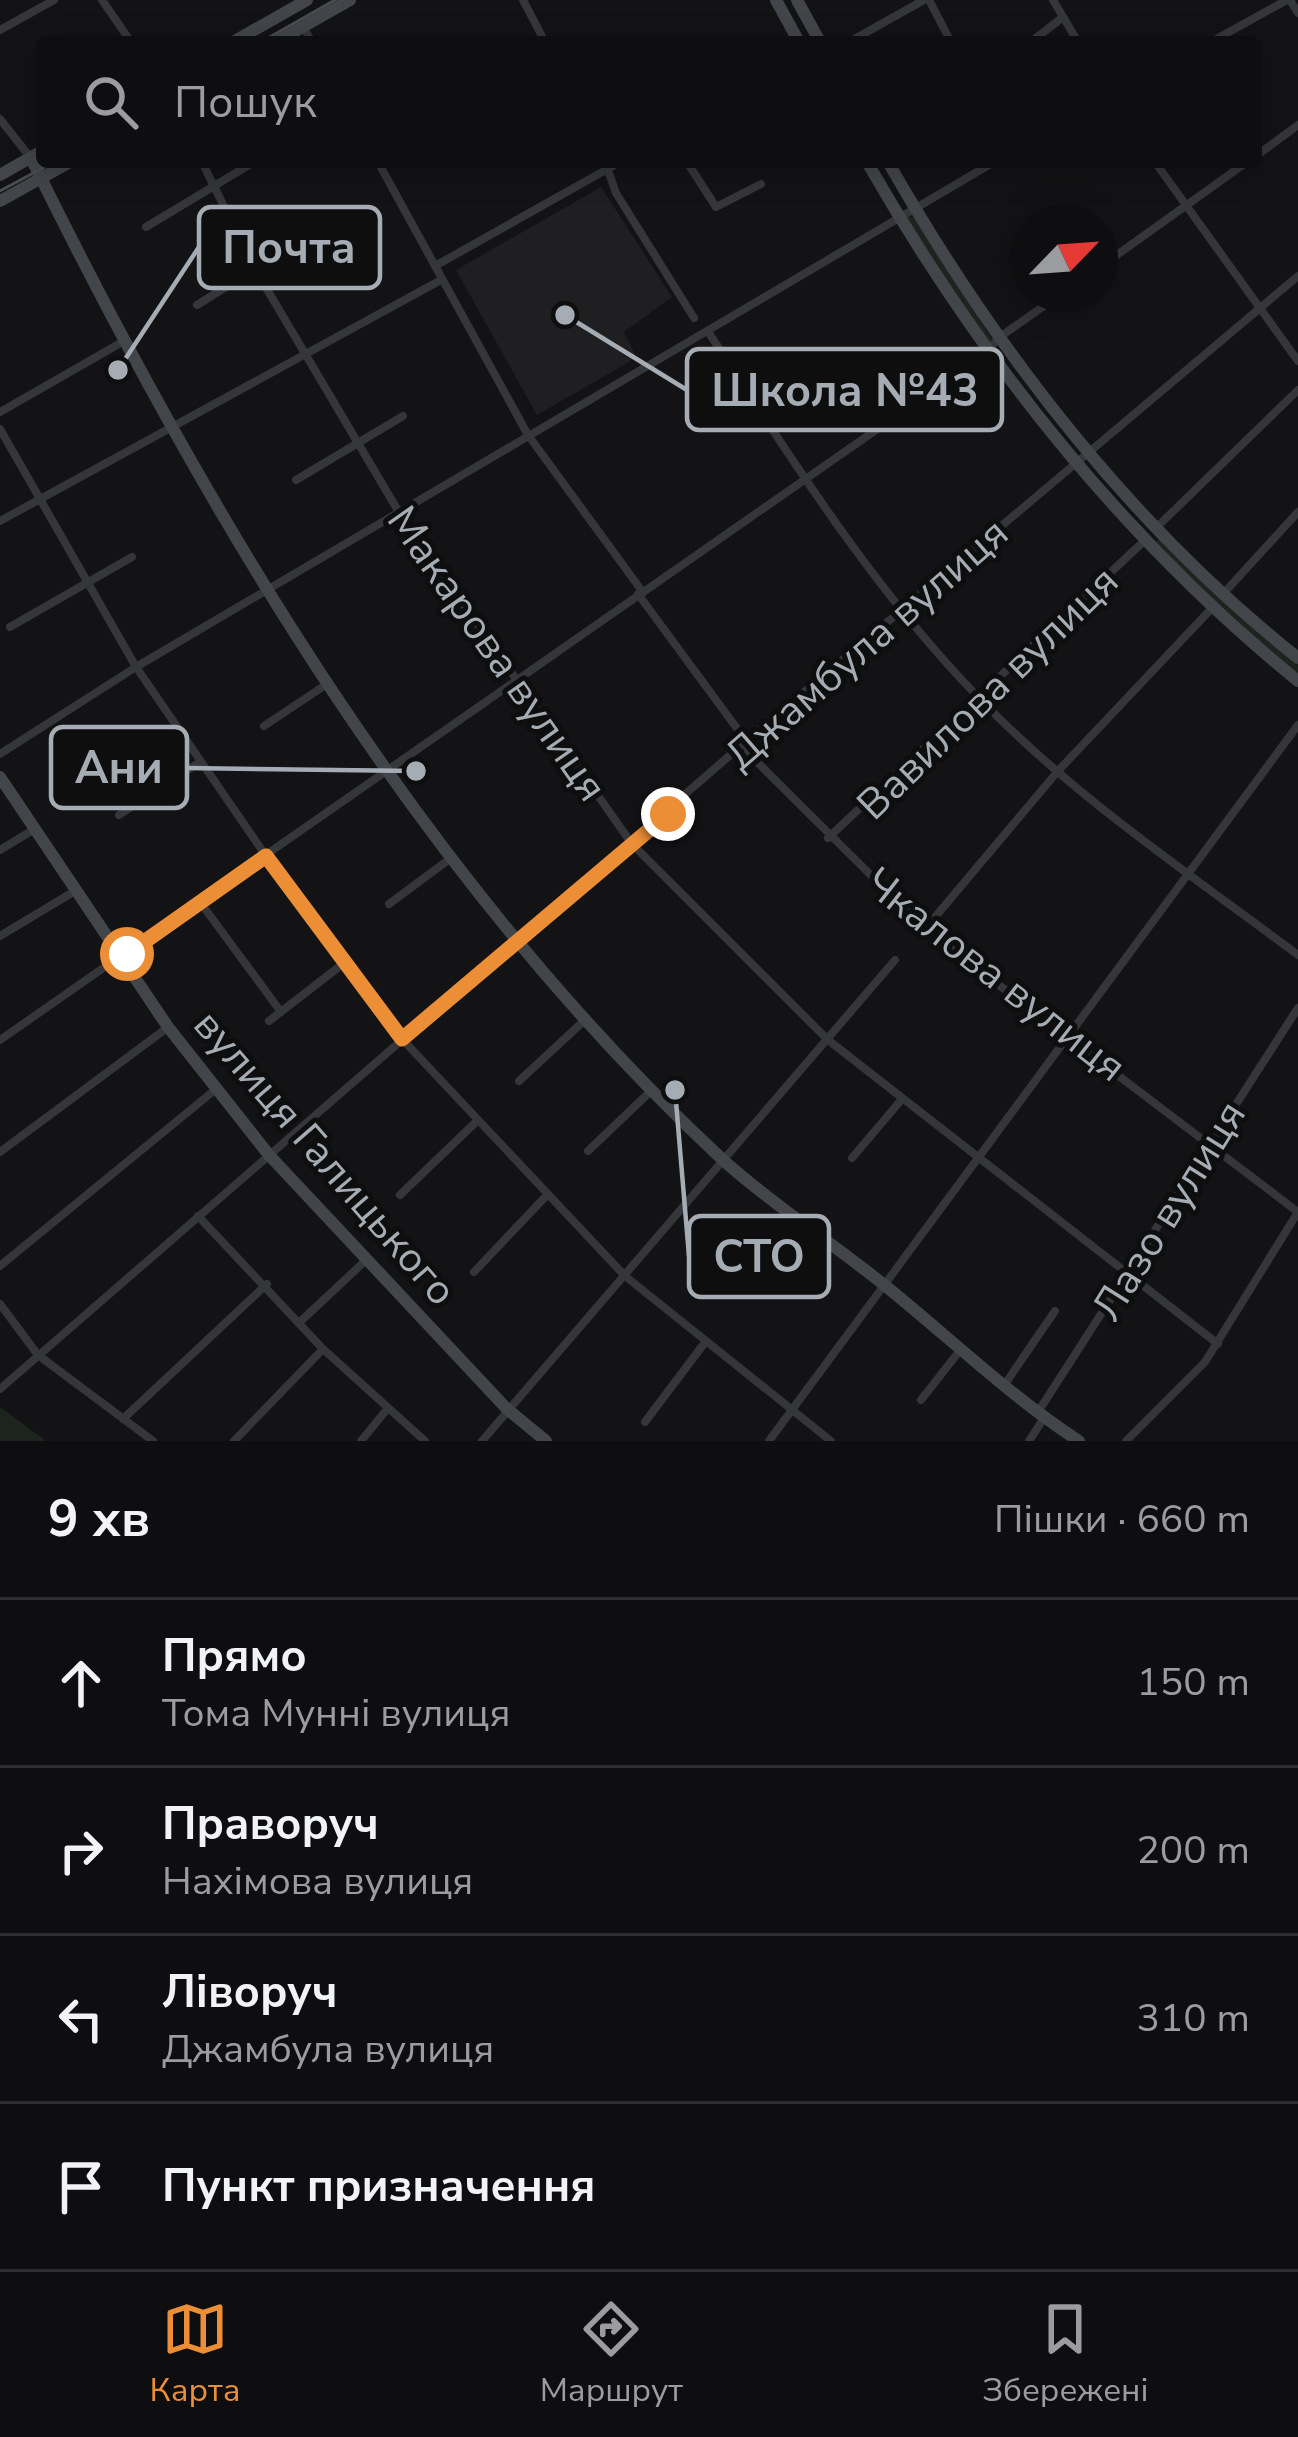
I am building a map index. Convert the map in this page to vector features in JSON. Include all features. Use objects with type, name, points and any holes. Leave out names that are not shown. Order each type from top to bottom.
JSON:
[{"type":"street","points":[[0,30],[54,0]]},
{"type":"street","points":[[102,0],[127,36]]},
{"type":"street","points":[[288,36],[350,0]]},
{"type":"street","points":[[523,0],[541,36]]},
{"type":"street","points":[[776,0],[796,36]]},
{"type":"street","points":[[797,0],[817,36]]},
{"type":"street","points":[[860,36],[927,0],[948,36]]},
{"type":"street","points":[[1053,0],[1074,36]]},
{"type":"street","points":[[1222,36],[1288,0],[1298,13]]},
{"type":"street","points":[[243,36],[293,5],[298,30],[305,36]]},
{"type":"street","points":[[1039,36],[1063,17]]},
{"type":"street","points":[[0,119],[36,154],[0,175]]},
{"type":"street","points":[[1262,152],[1298,125]]},
{"type":"street","points":[[39,168],[124,340],[269,590],[328,683],[519,941],[725,1161],[1079,1441]]},
{"type":"street","points":[[0,201],[59,168]]},
{"type":"street","name":"Макарова вулиця","points":[[206,168],[255,269],[400,514],[632,844],[829,1040],[975,1159],[1217,1344]]},
{"type":"street","points":[[146,227],[244,168]]},
{"type":"street","name":"Чкалова вулиця","points":[[381,168],[528,435],[747,742],[748,753],[828,838],[925,929],[1298,1212]]},
{"type":"street","points":[[435,266],[601,168]]},
{"type":"street","points":[[608,168],[694,318]]},
{"type":"street","points":[[691,168],[716,207],[761,184]]},
{"type":"street","points":[[870,168],[988,352],[1075,462],[1143,542],[1298,681]]},
{"type":"street","points":[[891,168],[997,339],[1088,451],[1222,594],[1298,658]]},
{"type":"street","points":[[0,754],[136,667],[983,168]]},
{"type":"street","points":[[1159,168],[1298,361]]},
{"type":"street","points":[[1118,254],[1239,168]]},
{"type":"street","points":[[197,304],[311,234]]},
{"type":"street","name":"Джамбула вулиця","points":[[0,1389],[747,742],[1298,276]]},
{"type":"street","points":[[0,521],[442,280]]},
{"type":"street","points":[[0,1040],[988,352],[997,339],[1035,312]]},
{"type":"street","points":[[709,333],[804,478],[902,611],[980,699],[1058,771],[1298,955]]},
{"type":"street","points":[[0,412],[124,340]]},
{"type":"street","points":[[1156,527],[1298,390]]},
{"type":"street","points":[[296,480],[403,416]]},
{"type":"street","points":[[0,429],[136,667],[266,856],[402,1039],[625,1276],[831,1441]]},
{"type":"street","points":[[1222,594],[1298,512]]},
{"type":"street","name":"Вавилова вулиця","points":[[828,838],[1143,542]]},
{"type":"street","points":[[10,627],[132,557]]},
{"type":"street","points":[[925,929],[1058,771],[1213,607]]},
{"type":"street","points":[[264,726],[328,683]]},
{"type":"street","points":[[769,1441],[1066,1032],[1298,725]]},
{"type":"street","points":[[119,815],[200,761]]},
{"type":"street","name":"вулиця Галицького","points":[[0,777],[168,1027],[269,1155],[507,1408],[546,1441]]},
{"type":"street","points":[[0,850],[33,830]]},
{"type":"street","points":[[389,904],[452,856]]},
{"type":"street","points":[[0,936],[75,891]]},
{"type":"street","points":[[200,902],[281,1012]]},
{"type":"street","points":[[482,1441],[895,960]]},
{"type":"street","points":[[269,1022],[344,963]]},
{"type":"street","name":"Лазо вулиця","points":[[1029,1441],[1041,1414],[1210,1141],[1298,1008]]},
{"type":"street","points":[[519,1081],[587,1018]]},
{"type":"street","points":[[0,1152],[168,1027]]},
{"type":"street","points":[[0,1266],[216,1088]]},
{"type":"street","points":[[588,1151],[655,1088]]},
{"type":"street","points":[[852,1158],[902,1099]]},
{"type":"street","points":[[400,1195],[477,1121]]},
{"type":"street","points":[[474,1272],[548,1194]]},
{"type":"street","points":[[1126,1441],[1217,1344],[1298,1212]]},
{"type":"street","points":[[198,1216],[267,1284],[323,1349],[424,1441]]},
{"type":"street","points":[[753,1284],[803,1221]]},
{"type":"street","points":[[300,1322],[365,1261]]},
{"type":"street","points":[[123,1419],[267,1284]]},
{"type":"street","points":[[0,1304],[38,1355],[153,1441]]},
{"type":"street","points":[[1004,1384],[1055,1311]]},
{"type":"street","points":[[645,1422],[706,1341]]},
{"type":"street","points":[[921,1400],[962,1348]]},
{"type":"street","points":[[234,1441],[323,1349]]},
{"type":"street","points":[[361,1441],[388,1408]]},
{"type":"shaded area","points":[[601,187],[672,297],[624,332],[635,355],[629,362],[537,415],[456,270]]},
{"type":"shaded area","points":[[906,217],[915,217],[992,339],[988,346]]},
{"type":"shaded area","points":[[1159,539],[1298,665],[1298,676],[1154,544]]},
{"type":"shaded area","points":[[0,1407],[46,1441],[0,1441]]},
{"type":"tram line","points":[[272,36],[335,0]]},
{"type":"tram line","points":[[0,191],[43,168]]},
{"type":"place","name":"Школа №43","points":[[565,315]]},
{"type":"place","name":"Почта","points":[[118,370]]},
{"type":"place","name":"Ани","points":[[416,771]]},
{"type":"place","name":"СТО","points":[[675,1090]]},
{"type":"route","points":[[127,954],[266,856],[402,1039],[668,814]]}]
